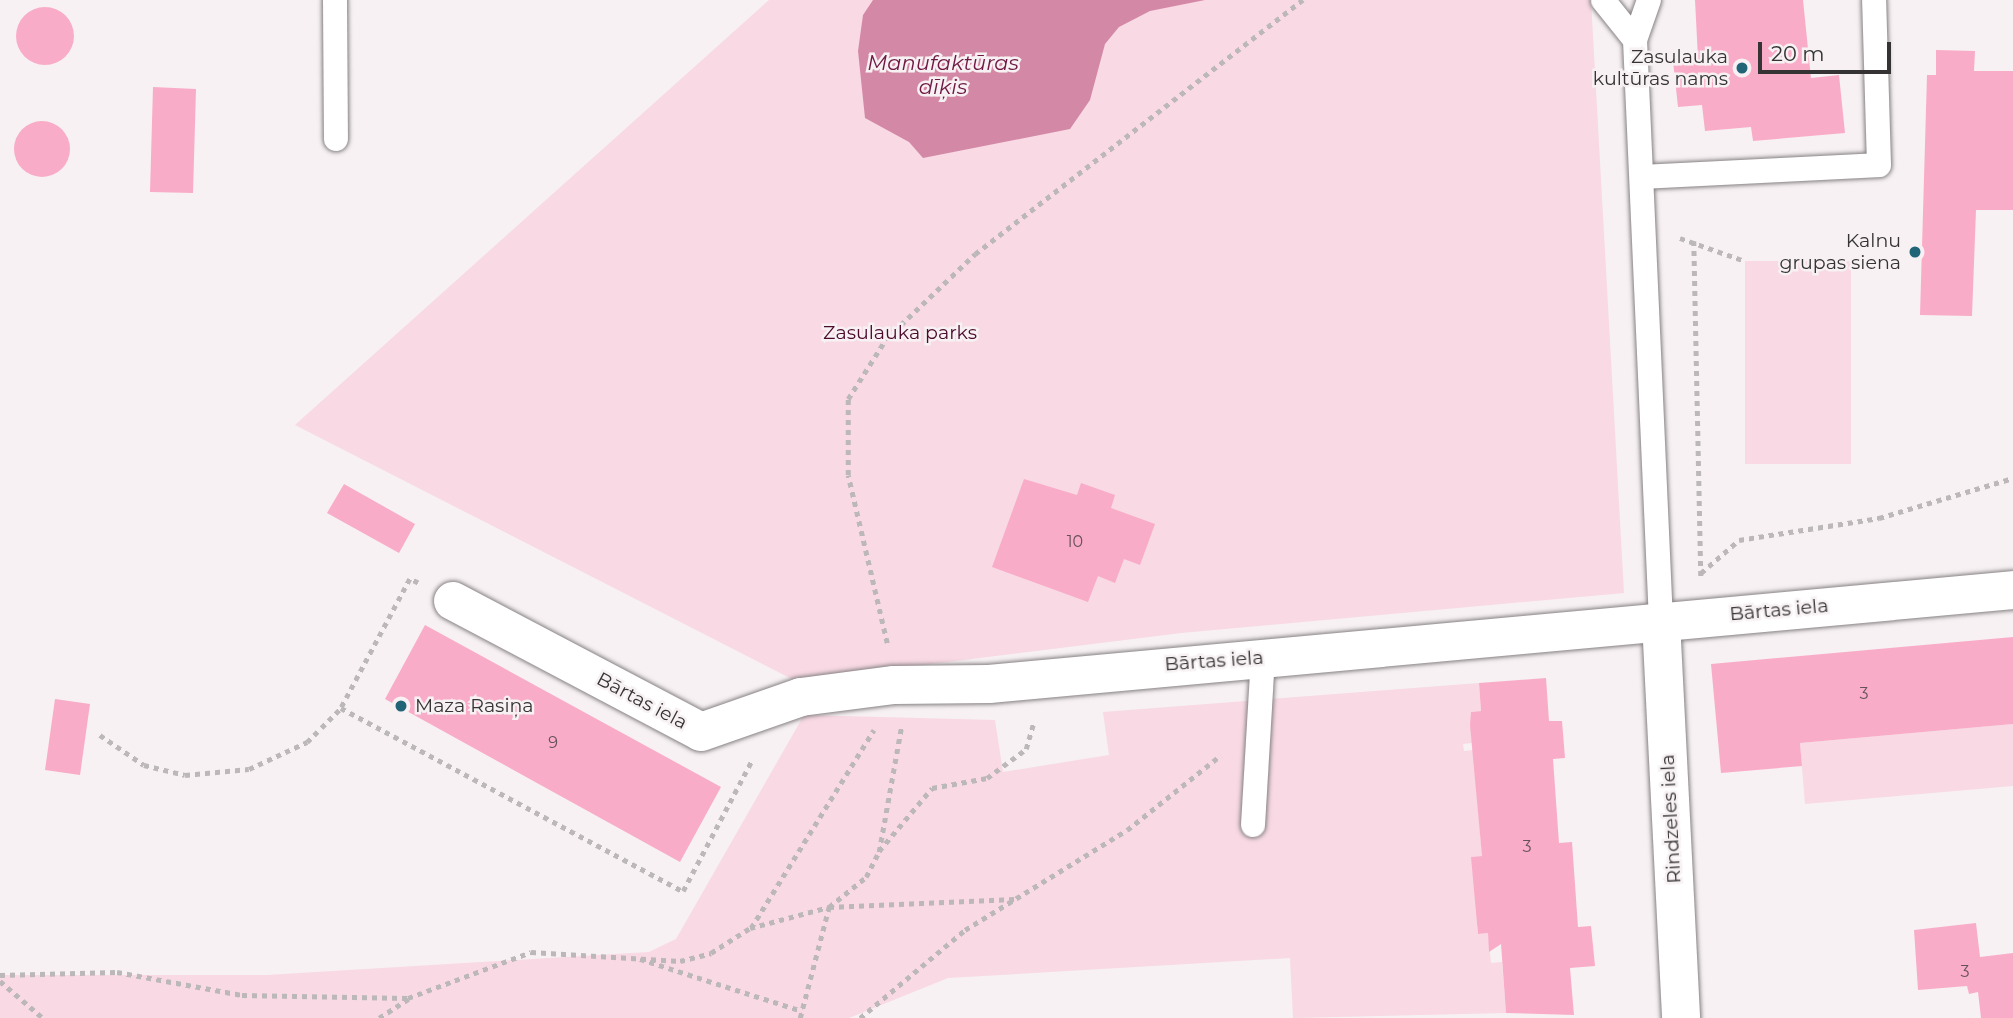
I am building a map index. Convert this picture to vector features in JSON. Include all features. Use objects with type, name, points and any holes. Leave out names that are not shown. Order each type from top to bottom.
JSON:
[{"type":"street","name":"Bārtas iela","points":[[453,601],[701,733],[801,697],[2013,590]]},
{"type":"street","name":"Rindzeles iela","points":[[1661,621],[1681,1018]]},
{"type":"lane","points":[[335,0],[335,139]]},
{"type":"lane","points":[[1603,0],[1635,40]]},
{"type":"lane","points":[[1649,0],[1635,40],[1661,621]]},
{"type":"lane","points":[[1643,177],[1879,164],[1874,0]]},
{"type":"lane","points":[[1253,825],[1263,658]]},
{"type":"path","points":[[879,852],[902,738],[895,690],[848,475],[848,399],[886,339],[975,254],[1299,1]]},
{"type":"path","points":[[1645,229],[1694,241],[1745,261]]},
{"type":"path","points":[[1694,241],[1702,616]]},
{"type":"path","points":[[1701,574],[1740,540],[1879,519],[2013,478]]},
{"type":"path","points":[[100,734],[154,768],[185,775],[249,769],[307,742],[341,709],[410,579],[453,601]]},
{"type":"path","points":[[800,1018],[829,907],[866,877],[879,852],[932,788],[987,778],[1026,749],[1047,677]]},
{"type":"path","points":[[750,928],[895,690]]},
{"type":"path","points":[[341,709],[683,891],[752,760],[701,733]]},
{"type":"path","points":[[860,1018],[965,930],[1127,830],[1258,726]]},
{"type":"path","points":[[379,1018],[408,998],[531,952],[680,961],[710,953],[750,928],[829,907],[1016,899]]},
{"type":"path","points":[[632,956],[802,1011]]},
{"type":"path","points":[[0,975],[117,972],[242,995],[408,998]]},
{"type":"path","points":[[0,981],[43,1018]]},
{"type":"green space","name":"Zasulauka parks","points":[[769,0],[1591,0],[1624,593],[1181,633],[796,681],[295,425]]},
{"type":"green space","points":[[1745,261],[1851,261],[1851,464],[1745,464]]},
{"type":"green space","points":[[1479,683],[1481,711],[1471,712],[1472,743],[1463,744],[1464,751],[1473,750],[1482,856],[1472,857],[1487,924],[1477,926],[1478,934],[1488,933],[1491,963],[1502,962],[1506,1013],[1293,1018],[1290,958],[948,978],[849,1018],[0,1018],[0,975],[267,975],[649,952],[676,939],[804,715],[995,720],[1003,772],[1109,755],[1103,712]]},
{"type":"green space","points":[[2013,724],[2013,786],[1805,804],[1800,743]]},
{"type":"water","name":"Manufaktūras dīķis","points":[[873,0],[1205,0],[1150,11],[1119,27],[1105,44],[1090,100],[1070,129],[923,158],[909,142],[865,118],[858,51],[863,15]]},
{"type":"building","name":"Zasulauka kultūras nams","points":[[1695,0],[1803,0],[1811,78],[1839,75],[1845,133],[1753,141],[1751,127],[1705,131],[1702,105],[1678,107],[1673,61],[1698,59]]},
{"type":"building","points":[[39,7],[51,7],[66,15],[74,30],[74,42],[66,57],[51,65],[39,65],[24,57],[16,42],[16,30],[24,15]]},
{"type":"building","points":[[1936,50],[1975,51],[1974,71],[2013,71],[2013,210],[1976,210],[1972,316],[1920,315],[1927,75],[1936,75]]},
{"type":"building","points":[[153,87],[196,89],[193,193],[150,192]]},
{"type":"building","points":[[36,121],[48,121],[58,125],[66,133],[70,149],[66,165],[58,173],[48,177],[36,177],[26,173],[18,165],[14,155],[14,143],[18,133],[26,125]]},
{"type":"building","points":[[1024,479],[1077,495],[1081,483],[1115,495],[1111,508],[1155,524],[1140,565],[1124,559],[1115,583],[1098,576],[1088,602],[992,567]]},
{"type":"building","points":[[344,484],[415,524],[399,553],[327,513]]},
{"type":"building","points":[[425,625],[721,787],[680,862],[385,699]]},
{"type":"building","points":[[2013,637],[2013,724],[1800,743],[1802,766],[1721,773],[1711,664]]},
{"type":"building","points":[[1546,678],[1549,721],[1562,721],[1565,758],[1553,759],[1559,843],[1572,842],[1578,927],[1591,926],[1595,966],[1570,968],[1574,1015],[1506,1013],[1501,944],[1489,952],[1488,933],[1478,934],[1471,857],[1482,856],[1470,725],[1471,712],[1481,711],[1479,683]]},
{"type":"building","points":[[55,699],[90,704],[80,775],[45,770]]},
{"type":"building","points":[[1976,923],[1980,957],[2013,953],[2013,1018],[1981,1018],[1978,992],[1969,994],[1967,986],[1918,990],[1914,930]]},
{"type":"place","name":"Zasulauka kultūras nams","points":[[1742,68]]},
{"type":"place","name":"Kalnu grupas siena","points":[[1915,252]]},
{"type":"place","name":"Maza Rasiņa","points":[[401,706]]}]
